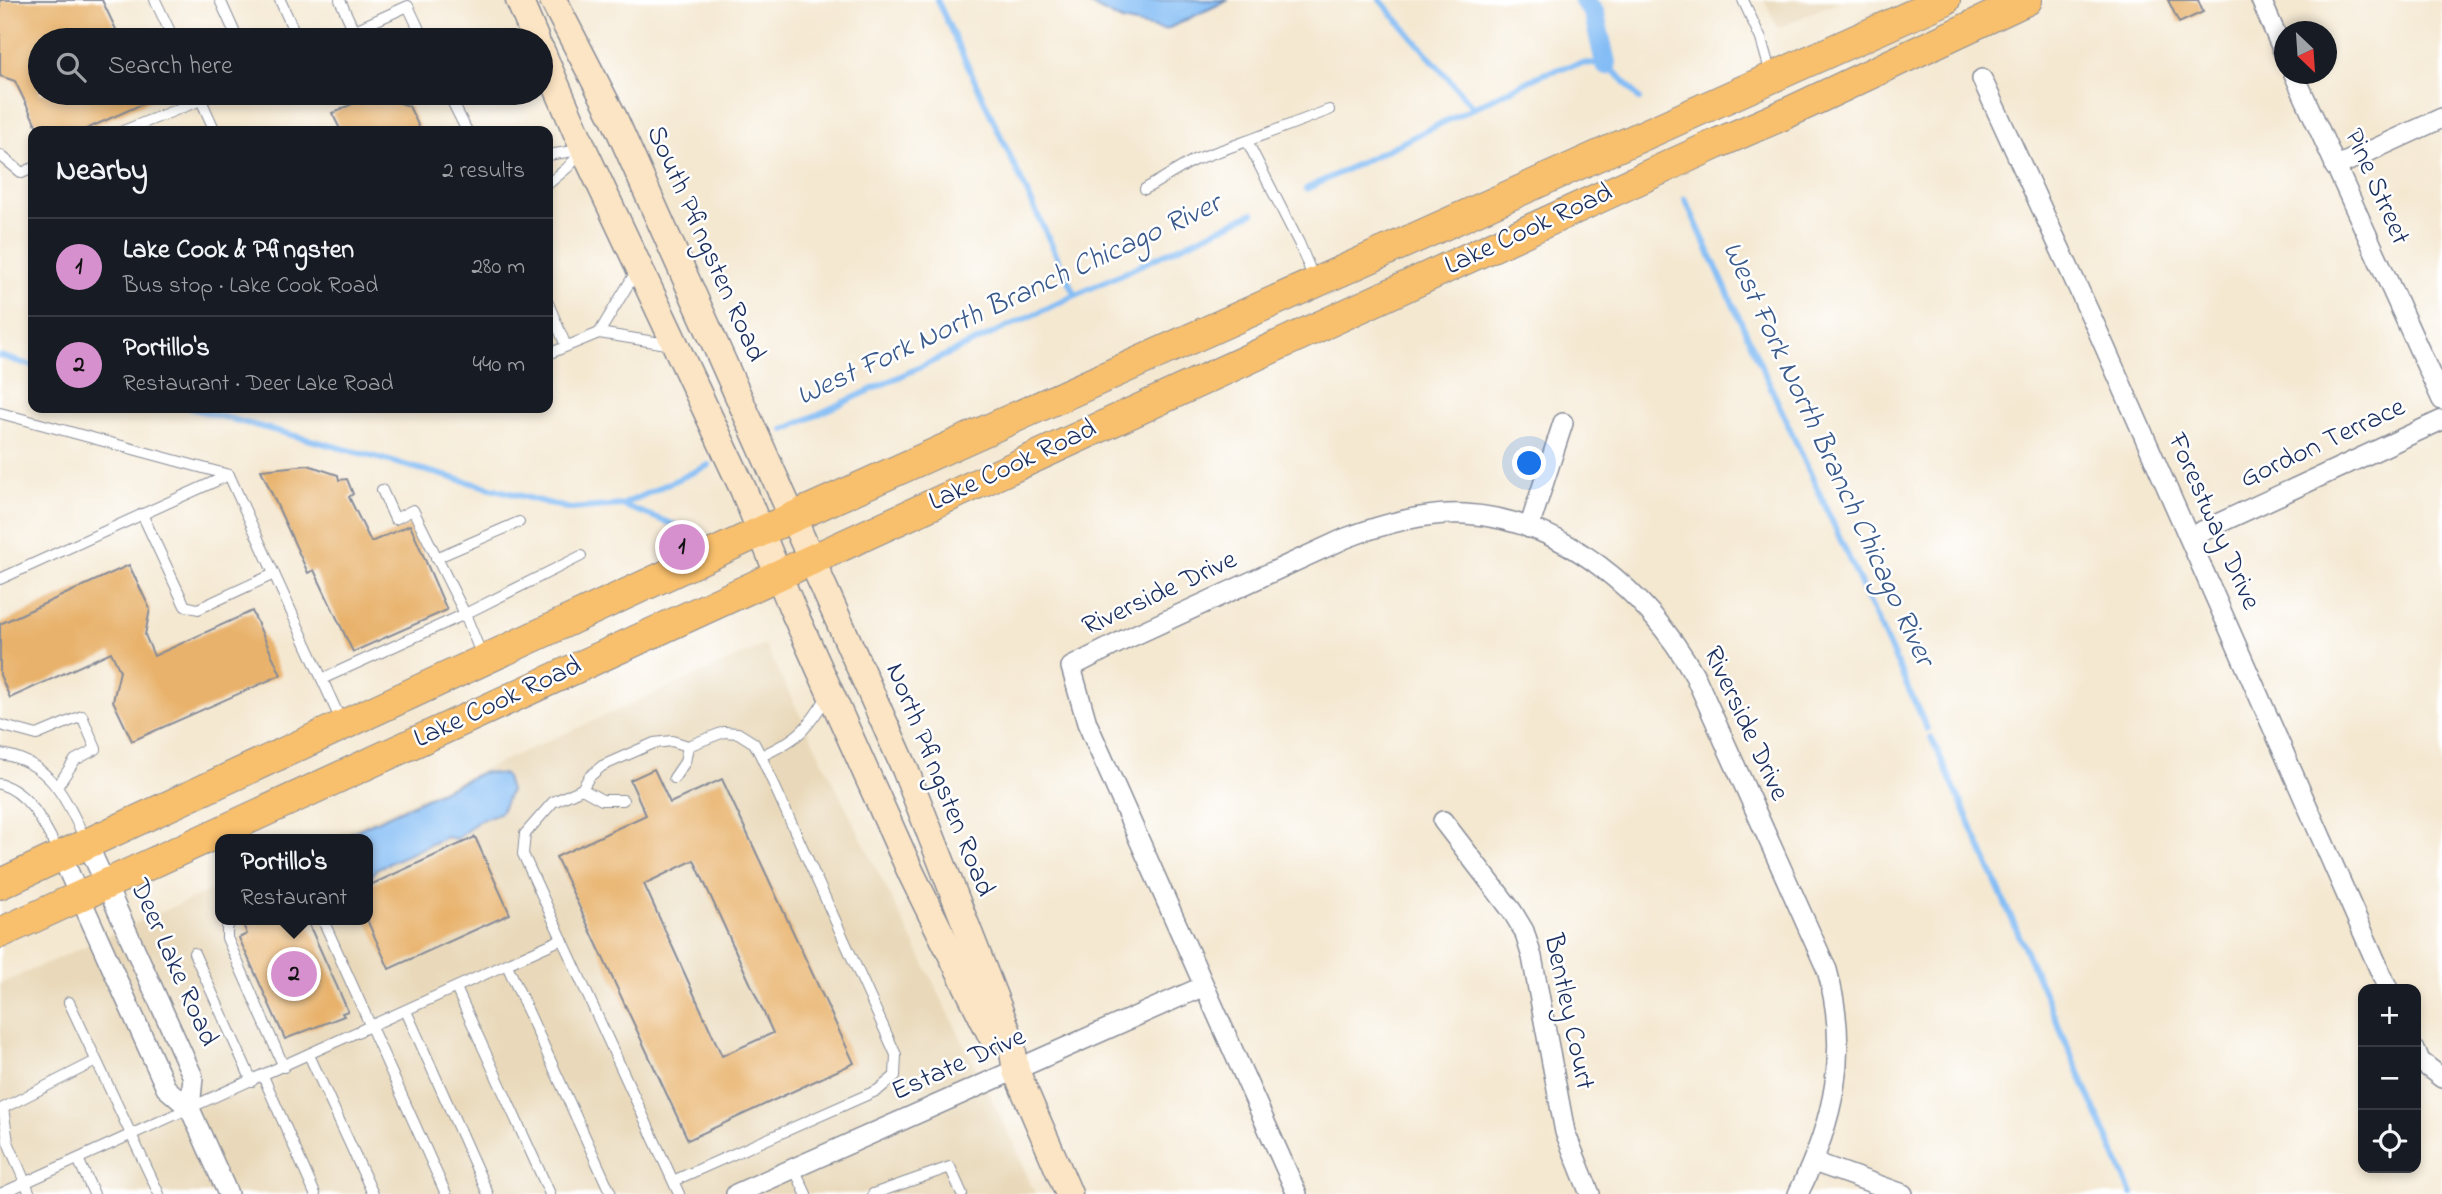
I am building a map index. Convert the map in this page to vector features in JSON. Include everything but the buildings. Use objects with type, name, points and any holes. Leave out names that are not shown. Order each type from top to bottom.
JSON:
[{"type":"main road","name":"Lake Cook Road","points":[[0,884],[792,517],[1945,0]]},
{"type":"main road","name":"Lake Cook Road","points":[[0,933],[1783,115],[2027,0]]},
{"type":"street","points":[[519,0],[531,28]]},
{"type":"street","name":"South Pfingsten Road","points":[[553,0],[614,118],[792,517]]},
{"type":"street","points":[[2261,0],[2274,29]]},
{"type":"street","points":[[553,78],[762,531]]},
{"type":"street","name":"Forestway Drive","points":[[1982,79],[2096,327],[2386,984]]},
{"type":"street","name":"Pine Street","points":[[2298,84],[2442,400]]},
{"type":"street","points":[[2335,167],[2442,118]]},
{"type":"street","name":"Gordon Terrace","points":[[2189,537],[2442,420]]},
{"type":"street","points":[[1529,528],[1563,423]]},
{"type":"street","name":"Riverside Drive","points":[[1204,986],[1087,723],[1071,667],[1124,640],[1366,530],[1420,517],[1464,514],[1494,518],[1529,528],[1575,548],[1605,569],[1635,597],[1679,649],[1701,689],[1827,970],[1833,991],[1839,1070],[1828,1125],[1798,1194]]},
{"type":"street","name":"North Pfingsten Road","points":[[792,517],[905,769],[1011,1041],[1016,1070],[1069,1194]]},
{"type":"street","name":"North Pfingsten Road","points":[[762,531],[793,610],[912,874],[997,1047],[1016,1070]]},
{"type":"street","name":"Bentley Court","points":[[1443,821],[1524,930],[1532,957],[1564,1132],[1590,1194]]},
{"type":"street","name":"Deer Lake Road","points":[[87,843],[93,890],[166,1088],[190,1109],[228,1194]]},
{"type":"street","name":"Deer Lake Road","points":[[61,856],[93,890],[193,1077],[190,1109]]},
{"type":"street","points":[[1204,986],[1297,1194]]},
{"type":"street","name":"Estate Drive","points":[[744,1192],[1204,986]]},
{"type":"street","points":[[2421,1061],[2442,1078]]},
{"type":"street","points":[[1814,1162],[1903,1194]]},
{"type":"lane","points":[[155,0],[168,28]]},
{"type":"lane","points":[[220,0],[233,28]]},
{"type":"lane","points":[[280,0],[293,28]]},
{"type":"lane","points":[[340,0],[353,28]]},
{"type":"lane","points":[[1743,0],[1761,40],[1772,77]]},
{"type":"lane","points":[[360,28],[407,3],[418,28]]},
{"type":"lane","points":[[134,126],[179,105]]},
{"type":"lane","points":[[203,105],[213,126]]},
{"type":"lane","points":[[454,105],[464,126]]},
{"type":"lane","points":[[1144,189],[1194,160],[1329,110]]},
{"type":"lane","points":[[1247,141],[1293,231],[1315,283]]},
{"type":"lane","points":[[553,154],[584,149]]},
{"type":"lane","points":[[553,180],[584,149]]},
{"type":"lane","points":[[0,155],[22,173],[28,170]]},
{"type":"lane","points":[[599,332],[640,266]]},
{"type":"lane","points":[[553,315],[566,346]]},
{"type":"lane","points":[[553,352],[599,332],[677,345]]},
{"type":"lane","points":[[0,413],[229,475]]},
{"type":"lane","points":[[0,579],[229,475]]},
{"type":"lane","points":[[229,475],[343,725]]},
{"type":"lane","points":[[382,489],[394,519],[413,510],[465,614],[484,660]]},
{"type":"lane","points":[[142,514],[185,606],[198,609],[274,574]]},
{"type":"lane","points":[[436,558],[519,522]]},
{"type":"lane","points":[[322,679],[465,614],[580,556]]},
{"type":"lane","points":[[761,756],[798,737],[831,692]]},
{"type":"lane","points":[[0,726],[37,735],[82,716],[96,749],[75,760],[57,787]]},
{"type":"lane","points":[[673,1181],[878,1090],[895,1076],[896,1055],[761,756],[754,743],[738,733],[724,732],[688,746],[672,741],[654,743],[602,766],[589,777],[582,789],[553,802],[525,834],[523,854],[673,1181],[679,1194]]},
{"type":"lane","points":[[674,778],[685,762],[688,746]]},
{"type":"lane","points":[[0,754],[28,761],[43,772],[57,787],[87,843]]},
{"type":"lane","points":[[0,784],[18,792],[33,807],[61,856]]},
{"type":"lane","points":[[582,789],[602,800],[623,800]]},
{"type":"lane","points":[[228,925],[227,938],[284,1067]]},
{"type":"lane","points":[[325,925],[446,1194]]},
{"type":"lane","points":[[0,1194],[562,939]]},
{"type":"lane","points":[[194,953],[252,1081]]},
{"type":"lane","points":[[507,965],[611,1194]]},
{"type":"lane","points":[[456,988],[550,1194]]},
{"type":"lane","points":[[69,1002],[159,1194]]},
{"type":"lane","points":[[405,1011],[488,1194]]},
{"type":"lane","points":[[309,1055],[373,1194]]},
{"type":"lane","points":[[30,1194],[8,1142],[4,1108],[96,1061]]},
{"type":"lane","points":[[263,1076],[315,1194]]},
{"type":"lane","points":[[78,1159],[94,1194]]},
{"type":"lane","points":[[873,1194],[950,1167],[962,1194]]},
{"type":"lane","points":[[794,1168],[806,1194]]},
{"type":"shaded area","points":[[1764,0],[1841,0],[1778,28]]},
{"type":"shaded area","points":[[765,645],[1014,1144],[1035,1194],[0,1194],[0,984],[215,888],[215,925],[373,925],[373,834],[337,834]]},
{"type":"water","points":[[1082,0],[1228,0],[1165,30],[1122,21]]},
{"type":"water","points":[[483,772],[505,775],[510,791],[501,812],[478,821],[457,839],[446,837],[376,869],[373,874],[373,834],[350,833]]},
{"type":"waterway","points":[[937,0],[1075,295]]},
{"type":"waterway","points":[[1380,0],[1474,108]]},
{"type":"waterway","points":[[1584,0],[1594,13],[1606,65]]},
{"type":"waterway","name":"West Fork North Branch Chicago River","points":[[1306,189],[1543,74],[1560,69],[1587,63],[1598,64],[1617,74],[1639,99]]},
{"type":"waterway","name":"West Fork North Branch Chicago River","points":[[1685,199],[1927,729]]},
{"type":"waterway","name":"West Fork North Branch Chicago River","points":[[784,430],[1253,213]]},
{"type":"waterway","name":"West Fork North Branch Chicago River","points":[[0,356],[28,364]]},
{"type":"waterway","name":"West Fork North Branch Chicago River","points":[[209,413],[570,509],[622,505],[709,465]]},
{"type":"waterway","points":[[622,505],[691,531]]},
{"type":"waterway","name":"West Fork North Branch Chicago River","points":[[1931,737],[2132,1194]]},
{"type":"place","name":"Lake Cook & Pfingsten","points":[[682,547]]},
{"type":"place","name":"Portillo's","points":[[294,974]]}]
